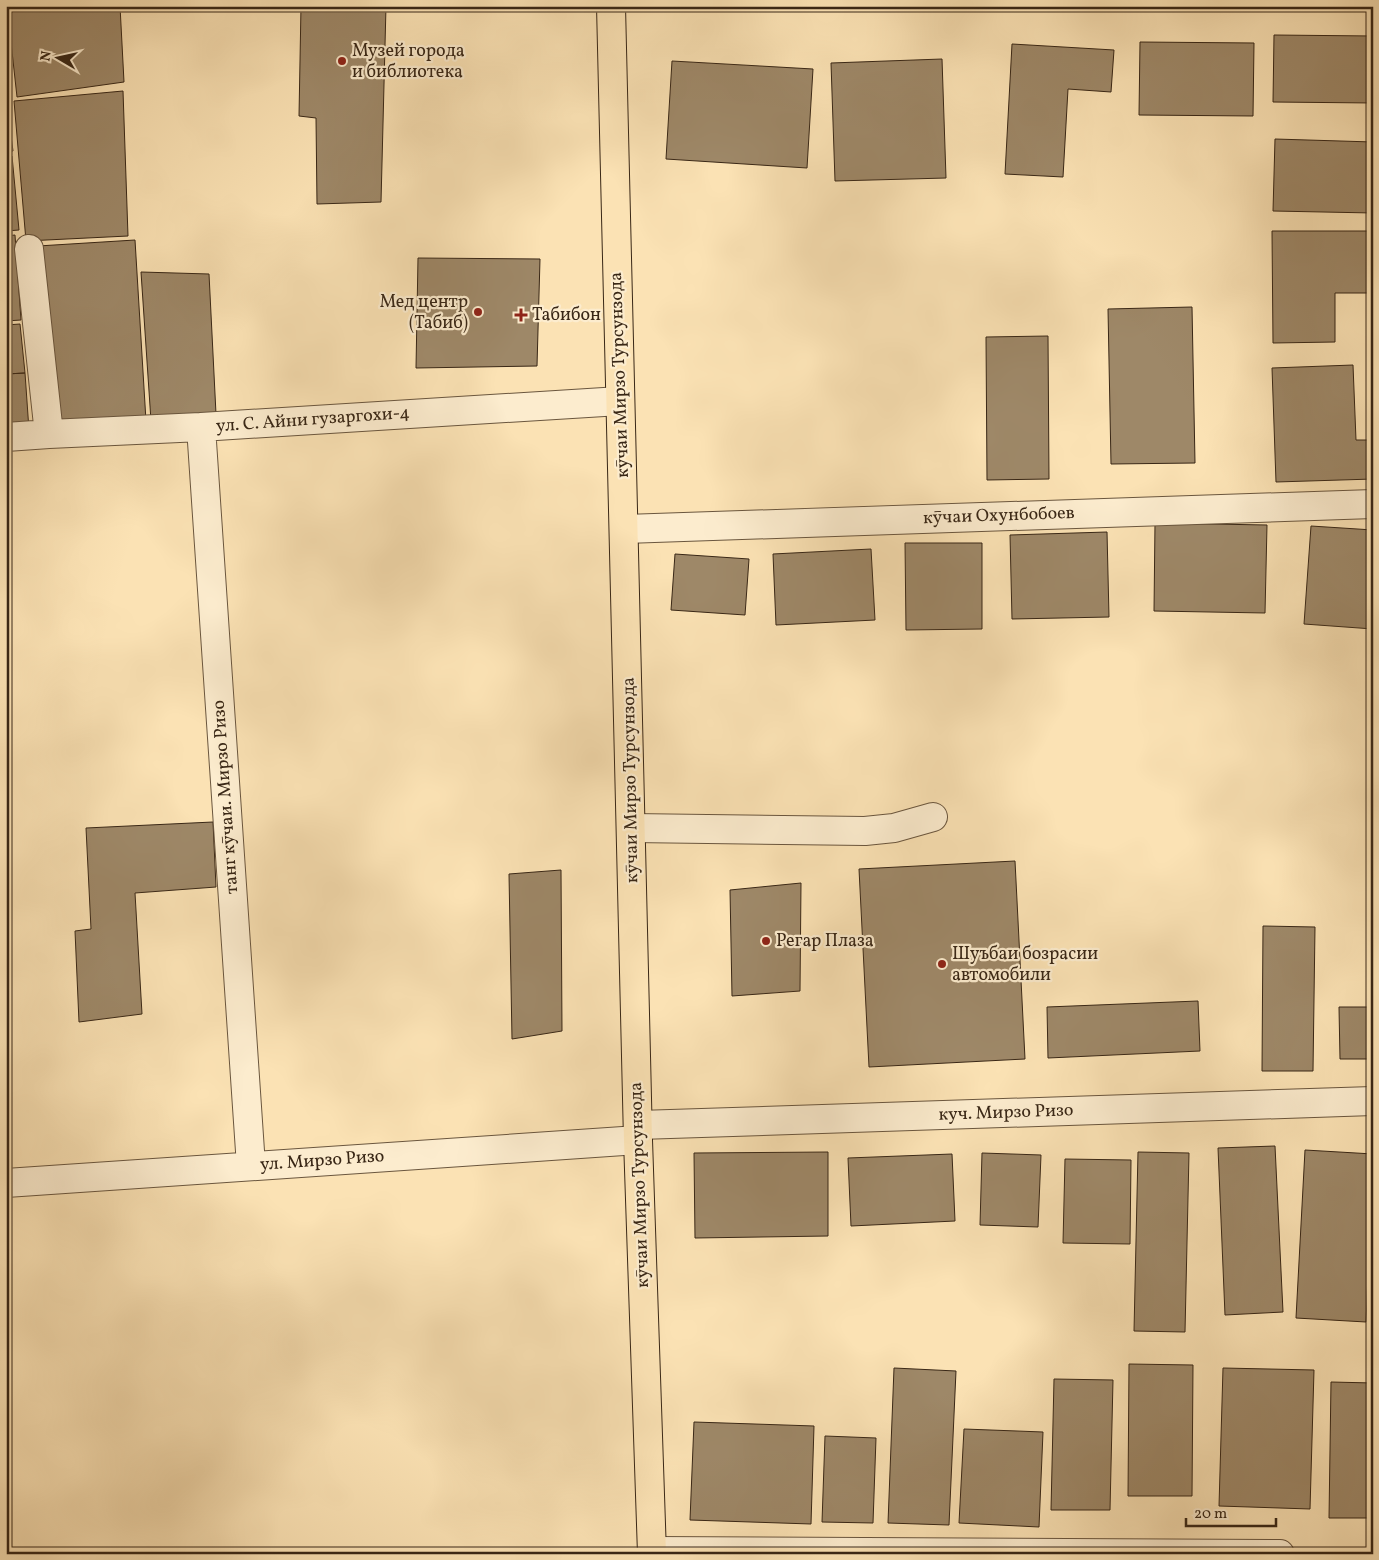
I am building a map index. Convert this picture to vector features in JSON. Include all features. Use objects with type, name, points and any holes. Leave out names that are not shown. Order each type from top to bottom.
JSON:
[{"type":"main road","name":"кӯчаи Мирзо Турсунзода","points":[[611,6],[638,1133],[652,1552]]},
{"type":"street","points":[[29,249],[49,434]]},
{"type":"street","name":"ул. С. Айни гузаргохи-4","points":[[6,437],[620,401]]},
{"type":"street","name":"танг кӯчаи. Мирзо Ризо","points":[[201,427],[251,1166]]},
{"type":"street","name":"кӯчаи Охунбобоев","points":[[625,529],[1373,504]]},
{"type":"street","points":[[632,828],[865,831],[894,828],[933,817]]},
{"type":"street","name":"куч. Мирзо Ризо","points":[[638,1133],[1373,1101]]},
{"type":"street","name":"ул. Мирзо Ризо","points":[[6,1183],[251,1166],[638,1133]]},
{"type":"street","points":[[652,1552],[1280,1554]]},
{"type":"building","points":[[7,6],[120,6],[124,82],[17,97]]},
{"type":"building","name":"Музей города и библиотека","points":[[301,6],[386,6],[381,202],[317,204],[316,118],[299,116]]},
{"type":"building","points":[[1274,35],[1373,36],[1373,103],[1273,102]]},
{"type":"building","points":[[1140,42],[1254,43],[1253,116],[1139,115]]},
{"type":"building","points":[[1012,44],[1114,50],[1111,92],[1068,89],[1063,177],[1005,174]]},
{"type":"building","points":[[6,57],[10,96],[6,96]]},
{"type":"building","points":[[942,59],[946,178],[835,181],[831,63]]},
{"type":"building","points":[[672,61],[813,69],[807,168],[666,159]]},
{"type":"building","points":[[123,91],[128,236],[26,241],[14,101]]},
{"type":"building","points":[[6,100],[13,151],[6,152]]},
{"type":"building","points":[[1275,139],[1373,142],[1373,213],[1273,211]]},
{"type":"building","points":[[6,156],[12,156],[19,230],[6,231]]},
{"type":"building","points":[[1272,231],[1373,231],[1373,293],[1335,293],[1335,342],[1273,343]]},
{"type":"building","points":[[15,235],[21,320],[6,321],[6,236]]},
{"type":"building","points":[[135,240],[146,421],[52,428],[38,246]]},
{"type":"building","name":"Мед центр (Табиб)","points":[[418,258],[540,259],[537,366],[416,368]]},
{"type":"building","points":[[141,272],[209,274],[216,414],[151,421]]},
{"type":"building","points":[[1192,307],[1195,463],[1111,464],[1108,309]]},
{"type":"building","points":[[20,324],[25,373],[6,374],[6,325]]},
{"type":"building","points":[[1048,336],[1049,479],[987,480],[986,337]]},
{"type":"building","points":[[1353,365],[1356,440],[1373,440],[1373,479],[1276,482],[1272,368]]},
{"type":"building","points":[[25,373],[29,430],[6,432],[6,374]]},
{"type":"building","points":[[1155,523],[1267,525],[1265,613],[1154,611]]},
{"type":"building","points":[[1311,526],[1373,530],[1373,629],[1304,624]]},
{"type":"building","points":[[1107,532],[1109,617],[1012,619],[1010,535]]},
{"type":"building","points":[[905,543],[982,543],[982,629],[906,630]]},
{"type":"building","points":[[871,549],[875,620],[776,625],[773,554]]},
{"type":"building","points":[[675,554],[749,559],[745,615],[671,610]]},
{"type":"building","points":[[213,822],[216,887],[135,893],[142,1014],[79,1022],[75,931],[91,929],[86,828]]},
{"type":"building","name":"Шуъбаи бозрасии автомобили","points":[[1015,861],[1025,1059],[869,1067],[859,869]]},
{"type":"building","points":[[561,870],[562,1031],[512,1039],[509,874]]},
{"type":"building","name":"Регар Плаза","points":[[801,883],[800,991],[732,996],[730,890]]},
{"type":"building","points":[[1263,926],[1315,927],[1313,1071],[1262,1071]]},
{"type":"building","points":[[1198,1001],[1200,1051],[1048,1058],[1047,1007]]},
{"type":"building","points":[[1339,1007],[1373,1007],[1373,1059],[1340,1059]]},
{"type":"building","points":[[1275,1146],[1283,1312],[1225,1315],[1218,1148]]},
{"type":"building","points":[[1305,1150],[1373,1154],[1366,1322],[1296,1318]]},
{"type":"building","points":[[828,1152],[828,1236],[695,1238],[694,1153]]},
{"type":"building","points":[[1138,1152],[1189,1153],[1185,1332],[1134,1331]]},
{"type":"building","points":[[982,1153],[1041,1155],[1038,1227],[980,1225]]},
{"type":"building","points":[[952,1154],[955,1221],[851,1226],[848,1158]]},
{"type":"building","points":[[1065,1159],[1131,1160],[1130,1244],[1063,1243]]},
{"type":"building","points":[[1129,1364],[1193,1365],[1192,1496],[1128,1496]]},
{"type":"building","points":[[894,1368],[956,1371],[949,1525],[888,1523]]},
{"type":"building","points":[[1223,1368],[1314,1370],[1310,1509],[1219,1506]]},
{"type":"building","points":[[1054,1379],[1113,1380],[1110,1510],[1051,1510]]},
{"type":"building","points":[[1331,1382],[1373,1383],[1373,1518],[1329,1518]]},
{"type":"building","points":[[694,1422],[814,1426],[811,1524],[690,1520]]},
{"type":"building","points":[[964,1429],[1043,1432],[1039,1527],[959,1523]]},
{"type":"building","points":[[825,1436],[876,1438],[873,1523],[822,1522]]},
{"type":"place","name":"Музей города и библиотека","points":[[342,61]]},
{"type":"place","name":"Мед центр (Табиб)","points":[[478,312]]},
{"type":"place","name":"Табибон","points":[[521,315]]},
{"type":"place","name":"Регар Плаза","points":[[766,941]]},
{"type":"place","name":"Шуъбаи бозрасии автомобили","points":[[942,964]]}]
